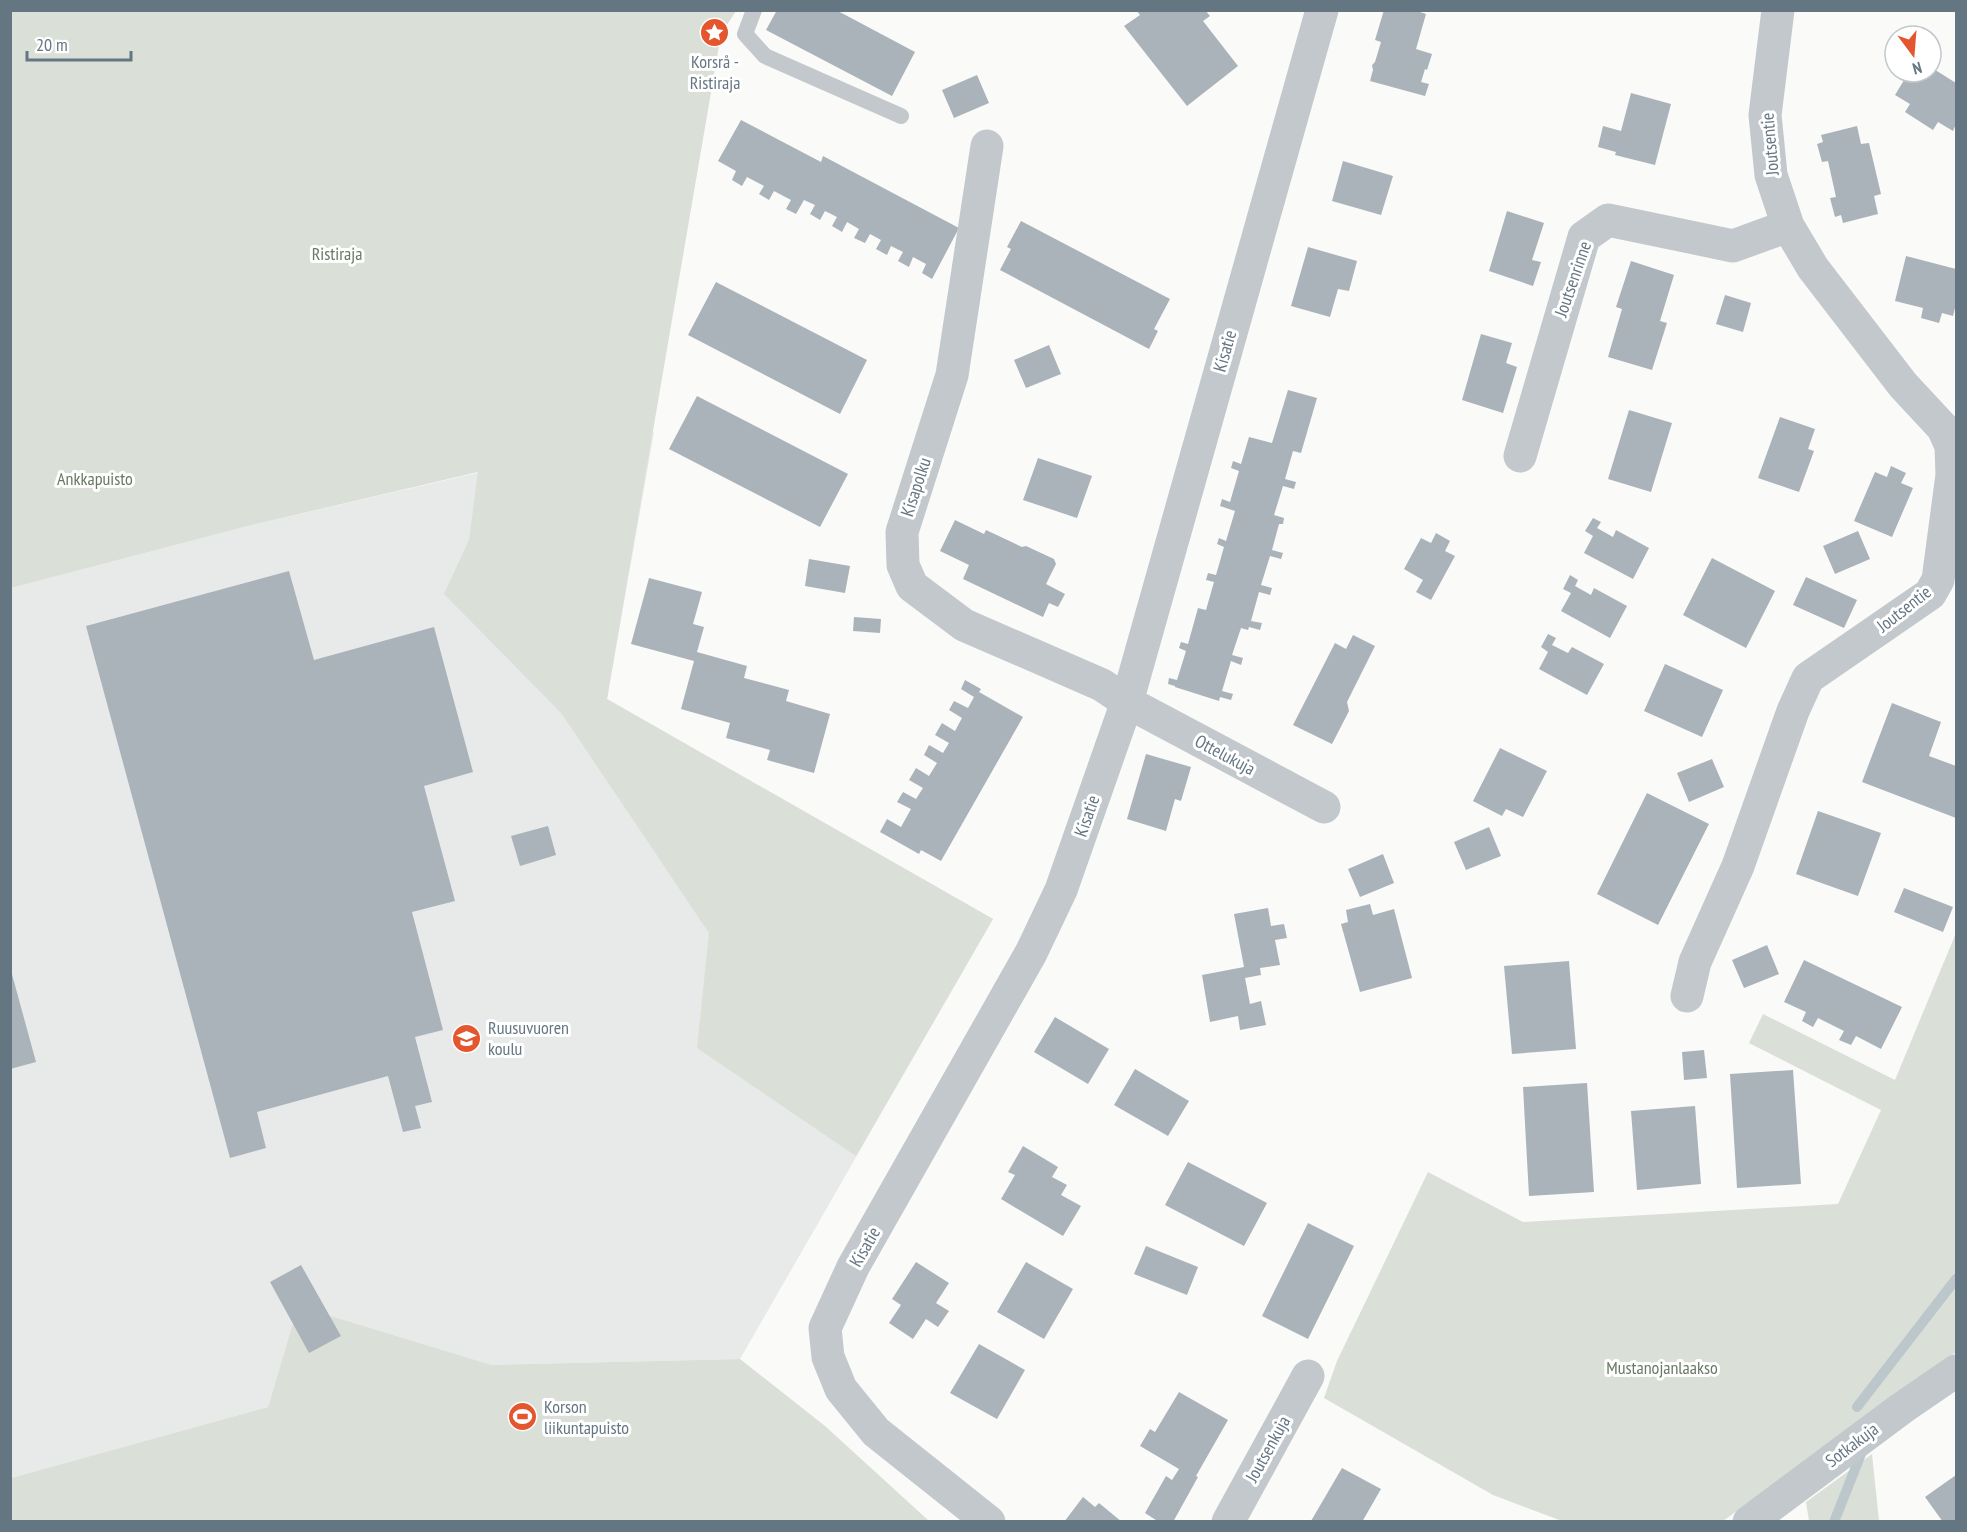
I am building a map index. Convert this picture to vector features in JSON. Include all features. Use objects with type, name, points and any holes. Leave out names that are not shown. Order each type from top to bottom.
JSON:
[{"type":"street","name":"Kisatie","points":[[989,1521],[876,1432],[841,1389],[828,1357],[825,1328],[852,1267],[1031,953],[1061,890],[1127,702],[1322,10]]},
{"type":"street","name":"Joutsentie","points":[[1687,996],[1695,962],[1738,866],[1792,711],[1808,678],[1930,594],[1938,580],[1952,476],[1951,446],[1944,428],[1903,386],[1813,268],[1788,226],[1771,176],[1765,115],[1778,10]]},
{"type":"street","name":"Kisapolku","points":[[987,146],[952,375],[902,532],[903,565],[912,586],[964,625],[1102,685],[1127,702]]},
{"type":"street","name":"Joutsenrinne","points":[[1520,456],[1584,237],[1608,220],[1733,246],[1788,226]]},
{"type":"street","name":"Ottelukuja","points":[[1127,702],[1324,807]]},
{"type":"street","name":"Sotkakuja","points":[[1749,1521],[1956,1371]]},
{"type":"street","name":"Joutsenkuja","points":[[1228,1521],[1308,1376]]},
{"type":"lane","points":[[754,10],[746,34],[765,56],[901,116]]},
{"type":"shaded area","name":"Ruusuvuoren koulu","points":[[654,432],[607,699],[993,919],[740,1359],[492,1365],[298,1306],[268,1407],[11,1478],[11,588],[248,526]]},
{"type":"green space","name":"Ristiraja","points":[[10,11],[736,11],[721,34],[607,699],[993,919],[856,1156],[697,1048],[709,933],[562,714],[444,594],[469,540],[478,472],[248,526],[11,588]]},
{"type":"green space","name":"Mustanojanlaakso","points":[[1956,933],[1956,1352],[1723,1521],[1562,1521],[1493,1495],[1324,1398],[1337,1361],[1428,1172],[1523,1222],[1838,1204],[1881,1110],[1749,1043],[1763,1014],[1895,1080]]},
{"type":"green space","name":"Korson liikuntapuisto","points":[[298,1306],[492,1365],[740,1359],[825,1426],[929,1521],[11,1522],[11,1478],[268,1407]]},
{"type":"green space","points":[[1872,1454],[1879,1521],[1809,1521],[1806,1502]]},
{"type":"building","points":[[777,10],[836,10],[915,52],[892,96],[766,30]]},
{"type":"building","points":[[1136,10],[1205,10],[1210,16],[1203,21],[1238,66],[1187,106],[1124,26],[1140,15]]},
{"type":"building","points":[[1384,10],[1414,10],[1426,14],[1416,49],[1432,54],[1421,82],[1429,84],[1425,96],[1370,81],[1372,65],[1381,42],[1375,40]]},
{"type":"building","points":[[977,75],[989,103],[954,118],[942,90]]},
{"type":"building","points":[[1943,75],[1956,83],[1956,124],[1953,131],[1938,122],[1933,130],[1905,112],[1910,104],[1895,95],[1902,84],[1943,84]]},
{"type":"building","points":[[1631,93],[1671,104],[1655,165],[1615,155],[1616,152],[1598,147],[1603,126],[1621,131]]},
{"type":"building","points":[[741,120],[821,162],[823,156],[959,228],[932,279],[922,273],[926,264],[913,257],[909,267],[898,261],[903,252],[891,246],[887,255],[876,249],[881,240],[870,234],[865,243],[854,238],[859,229],[847,222],[842,232],[832,226],[837,217],[825,211],[820,220],[810,214],[815,205],[804,200],[796,214],[786,209],[791,200],[774,191],[769,200],[759,194],[764,186],[747,177],[742,186],[732,180],[736,171],[718,161]]},
{"type":"building","points":[[1857,126],[1861,144],[1869,143],[1881,194],[1874,196],[1878,214],[1843,223],[1841,215],[1835,217],[1830,198],[1836,197],[1828,161],[1822,162],[1817,144],[1823,142],[1821,135]]},
{"type":"building","points":[[1343,161],[1393,176],[1381,215],[1332,201]]},
{"type":"building","points":[[1507,211],[1544,223],[1532,260],[1541,262],[1533,286],[1489,271]]},
{"type":"building","points":[[1021,221],[1170,299],[1154,329],[1158,331],[1149,349],[1000,270],[1011,249],[1007,247]]},
{"type":"building","points":[[1308,247],[1357,261],[1349,291],[1338,289],[1330,317],[1291,306]]},
{"type":"building","points":[[1906,256],[1956,269],[1956,304],[1953,316],[1942,313],[1939,323],[1921,318],[1923,308],[1895,301]]},
{"type":"building","points":[[1631,261],[1674,275],[1660,321],[1667,323],[1652,370],[1608,357],[1622,309],[1616,307]]},
{"type":"building","points":[[716,282],[867,360],[840,414],[688,335]]},
{"type":"building","points":[[1725,295],[1751,303],[1743,332],[1716,324]]},
{"type":"building","points":[[1481,334],[1512,343],[1506,363],[1517,367],[1503,413],[1462,400]]},
{"type":"building","points":[[1049,345],[1061,374],[1026,388],[1014,360]]},
{"type":"building","points":[[1288,390],[1317,398],[1301,453],[1293,451],[1285,479],[1296,482],[1294,489],[1283,486],[1274,515],[1284,518],[1283,524],[1279,524],[1272,550],[1283,553],[1281,559],[1270,556],[1261,585],[1272,588],[1270,595],[1259,592],[1251,621],[1262,623],[1260,630],[1249,627],[1248,630],[1241,628],[1232,655],[1243,658],[1241,665],[1231,661],[1222,691],[1233,694],[1231,700],[1220,697],[1219,701],[1168,684],[1169,678],[1177,680],[1186,651],[1179,648],[1181,642],[1188,644],[1198,608],[1206,610],[1214,582],[1206,580],[1208,573],[1216,575],[1224,547],[1217,544],[1219,538],[1226,541],[1235,511],[1220,506],[1222,499],[1230,502],[1239,471],[1231,468],[1233,461],[1241,464],[1249,437],[1272,443]]},
{"type":"building","points":[[697,396],[848,474],[820,527],[669,449]]},
{"type":"building","points":[[1629,410],[1672,423],[1651,492],[1608,479]]},
{"type":"building","points":[[1780,417],[1815,429],[1808,449],[1814,451],[1799,492],[1758,478]]},
{"type":"building","points":[[1038,458],[1092,476],[1077,518],[1023,500]]},
{"type":"building","points":[[1891,466],[1906,473],[1901,483],[1913,488],[1892,537],[1854,521],[1875,472],[1887,477]]},
{"type":"building","points":[[1593,518],[1601,522],[1597,528],[1613,537],[1616,530],[1649,548],[1633,579],[1584,553],[1593,536],[1585,531]]},
{"type":"building","points":[[955,520],[984,534],[986,530],[1054,559],[1056,564],[1046,584],[1065,594],[1058,607],[1049,603],[1043,617],[963,579],[969,565],[940,551]]},
{"type":"building","points":[[1858,531],[1870,559],[1835,574],[1823,546]]},
{"type":"building","points":[[1436,533],[1450,541],[1445,551],[1455,556],[1431,600],[1416,592],[1423,580],[1404,569],[1421,538],[1431,543]]},
{"type":"building","points":[[1712,558],[1775,591],[1746,648],[1683,615]]},
{"type":"building","points":[[809,559],[850,566],[845,593],[805,586]]},
{"type":"building","points":[[289,571],[314,660],[434,627],[473,772],[424,786],[455,901],[412,912],[443,1030],[415,1037],[432,1102],[415,1106],[421,1128],[403,1132],[388,1076],[257,1112],[266,1148],[230,1158],[86,626]]},
{"type":"building","points":[[1570,575],[1578,580],[1575,586],[1591,595],[1594,588],[1627,606],[1610,638],[1561,611],[1571,593],[1563,589]]},
{"type":"building","points":[[1806,577],[1857,600],[1844,628],[1793,605]]},
{"type":"building","points":[[649,578],[702,592],[693,624],[704,627],[697,652],[747,666],[744,678],[789,690],[786,701],[830,714],[814,773],[767,760],[770,750],[726,738],[730,723],[681,709],[694,661],[631,644]]},
{"type":"building","points":[[854,617],[881,619],[880,633],[853,631]]},
{"type":"building","points":[[1548,634],[1556,638],[1552,645],[1568,653],[1572,647],[1604,664],[1587,695],[1539,669],[1548,652],[1541,647]]},
{"type":"building","points":[[1353,635],[1375,646],[1347,702],[1349,711],[1332,744],[1293,725],[1335,643],[1346,649]]},
{"type":"building","points":[[1665,664],[1723,690],[1702,737],[1644,711]]},
{"type":"building","points":[[965,680],[981,689],[979,692],[1023,717],[941,861],[921,850],[919,854],[880,832],[887,819],[901,827],[911,809],[897,802],[903,792],[916,799],[923,788],[909,780],[916,768],[929,776],[937,763],[924,755],[929,745],[943,753],[949,743],[935,735],[942,723],[955,731],[962,718],[949,710],[954,701],[968,708],[974,697],[961,689]]},
{"type":"building","points":[[1892,703],[1941,722],[1929,756],[1956,766],[1956,818],[1862,782]]},
{"type":"building","points":[[1500,748],[1547,771],[1523,817],[1506,809],[1502,816],[1473,801]]},
{"type":"building","points":[[1146,754],[1191,767],[1181,801],[1175,799],[1166,831],[1127,819]]},
{"type":"building","points":[[1712,759],[1724,787],[1689,802],[1677,773]]},
{"type":"building","points":[[1647,793],[1709,824],[1658,925],[1597,894]]},
{"type":"building","points":[[1818,811],[1881,833],[1858,896],[1796,874]]},
{"type":"building","points":[[548,826],[556,855],[520,866],[511,836]]},
{"type":"building","points":[[1489,827],[1501,856],[1466,870],[1454,842]]},
{"type":"building","points":[[1383,854],[1394,883],[1360,897],[1348,869]]},
{"type":"building","points":[[1904,888],[1953,907],[1943,932],[1894,912]]},
{"type":"building","points":[[1370,904],[1373,915],[1394,909],[1412,978],[1360,992],[1341,924],[1348,922],[1346,910]]},
{"type":"building","points":[[1268,908],[1271,926],[1284,924],[1287,938],[1275,940],[1280,965],[1260,968],[1261,975],[1245,978],[1250,1004],[1261,1001],[1266,1025],[1240,1030],[1238,1016],[1210,1022],[1202,975],[1244,967],[1234,914]]},
{"type":"building","points":[[1767,945],[1779,974],[1744,988],[1732,960]]},
{"type":"building","points":[[1804,960],[1902,1007],[1881,1049],[1856,1036],[1851,1045],[1839,1040],[1844,1031],[1818,1018],[1813,1027],[1802,1021],[1806,1012],[1784,1002]]},
{"type":"building","points":[[1569,961],[1576,1049],[1512,1054],[1504,966]]},
{"type":"building","points":[[10,967],[36,1062],[10,1069]]},
{"type":"building","points":[[1055,1017],[1109,1049],[1088,1084],[1034,1052]]},
{"type":"building","points":[[1704,1050],[1707,1078],[1684,1080],[1682,1052]]},
{"type":"building","points":[[1135,1069],[1189,1101],[1168,1136],[1114,1105]]},
{"type":"building","points":[[1793,1070],[1801,1184],[1737,1188],[1730,1074]]},
{"type":"building","points":[[1587,1083],[1594,1192],[1529,1196],[1523,1087]]},
{"type":"building","points":[[1695,1106],[1701,1184],[1637,1190],[1631,1111]]},
{"type":"building","points":[[1023,1146],[1058,1167],[1052,1177],[1067,1185],[1061,1195],[1081,1206],[1063,1236],[1001,1199],[1015,1175],[1008,1172]]},
{"type":"building","points":[[1188,1162],[1267,1203],[1244,1246],[1165,1205]]},
{"type":"building","points":[[1308,1223],[1354,1246],[1308,1339],[1262,1316]]},
{"type":"building","points":[[1146,1246],[1198,1267],[1187,1295],[1134,1274]]},
{"type":"building","points":[[916,1262],[949,1283],[936,1303],[949,1311],[938,1327],[926,1319],[913,1339],[889,1323],[901,1305],[892,1299]]},
{"type":"building","points":[[1026,1262],[1073,1289],[1044,1339],[997,1312]]},
{"type":"building","points":[[301,1265],[341,1336],[309,1353],[270,1282]]},
{"type":"building","points":[[979,1344],[1025,1370],[997,1419],[950,1393]]},
{"type":"building","points":[[1179,1392],[1228,1420],[1173,1522],[1159,1522],[1145,1513],[1166,1476],[1172,1480],[1179,1469],[1140,1446],[1150,1429],[1155,1432]]},
{"type":"building","points":[[1342,1468],[1381,1489],[1362,1522],[1311,1521]]},
{"type":"building","points":[[1956,1475],[1956,1522],[1943,1522],[1925,1497]]},
{"type":"building","points":[[1083,1497],[1095,1507],[1099,1503],[1122,1522],[1064,1522]]},
{"type":"waterway","points":[[1857,1407],[1956,1279]]},
{"type":"waterway","points":[[1834,1522],[1863,1449]]},
{"type":"place","name":"Korsrå - Ristiraja","points":[[715,33]]},
{"type":"place","name":"Ruusuvuoren koulu","points":[[467,1038]]},
{"type":"place","name":"Korson liikuntapuisto","points":[[523,1417]]},
{"type":"park label","name":"Ankkapuisto","points":[[95,479]]}]
